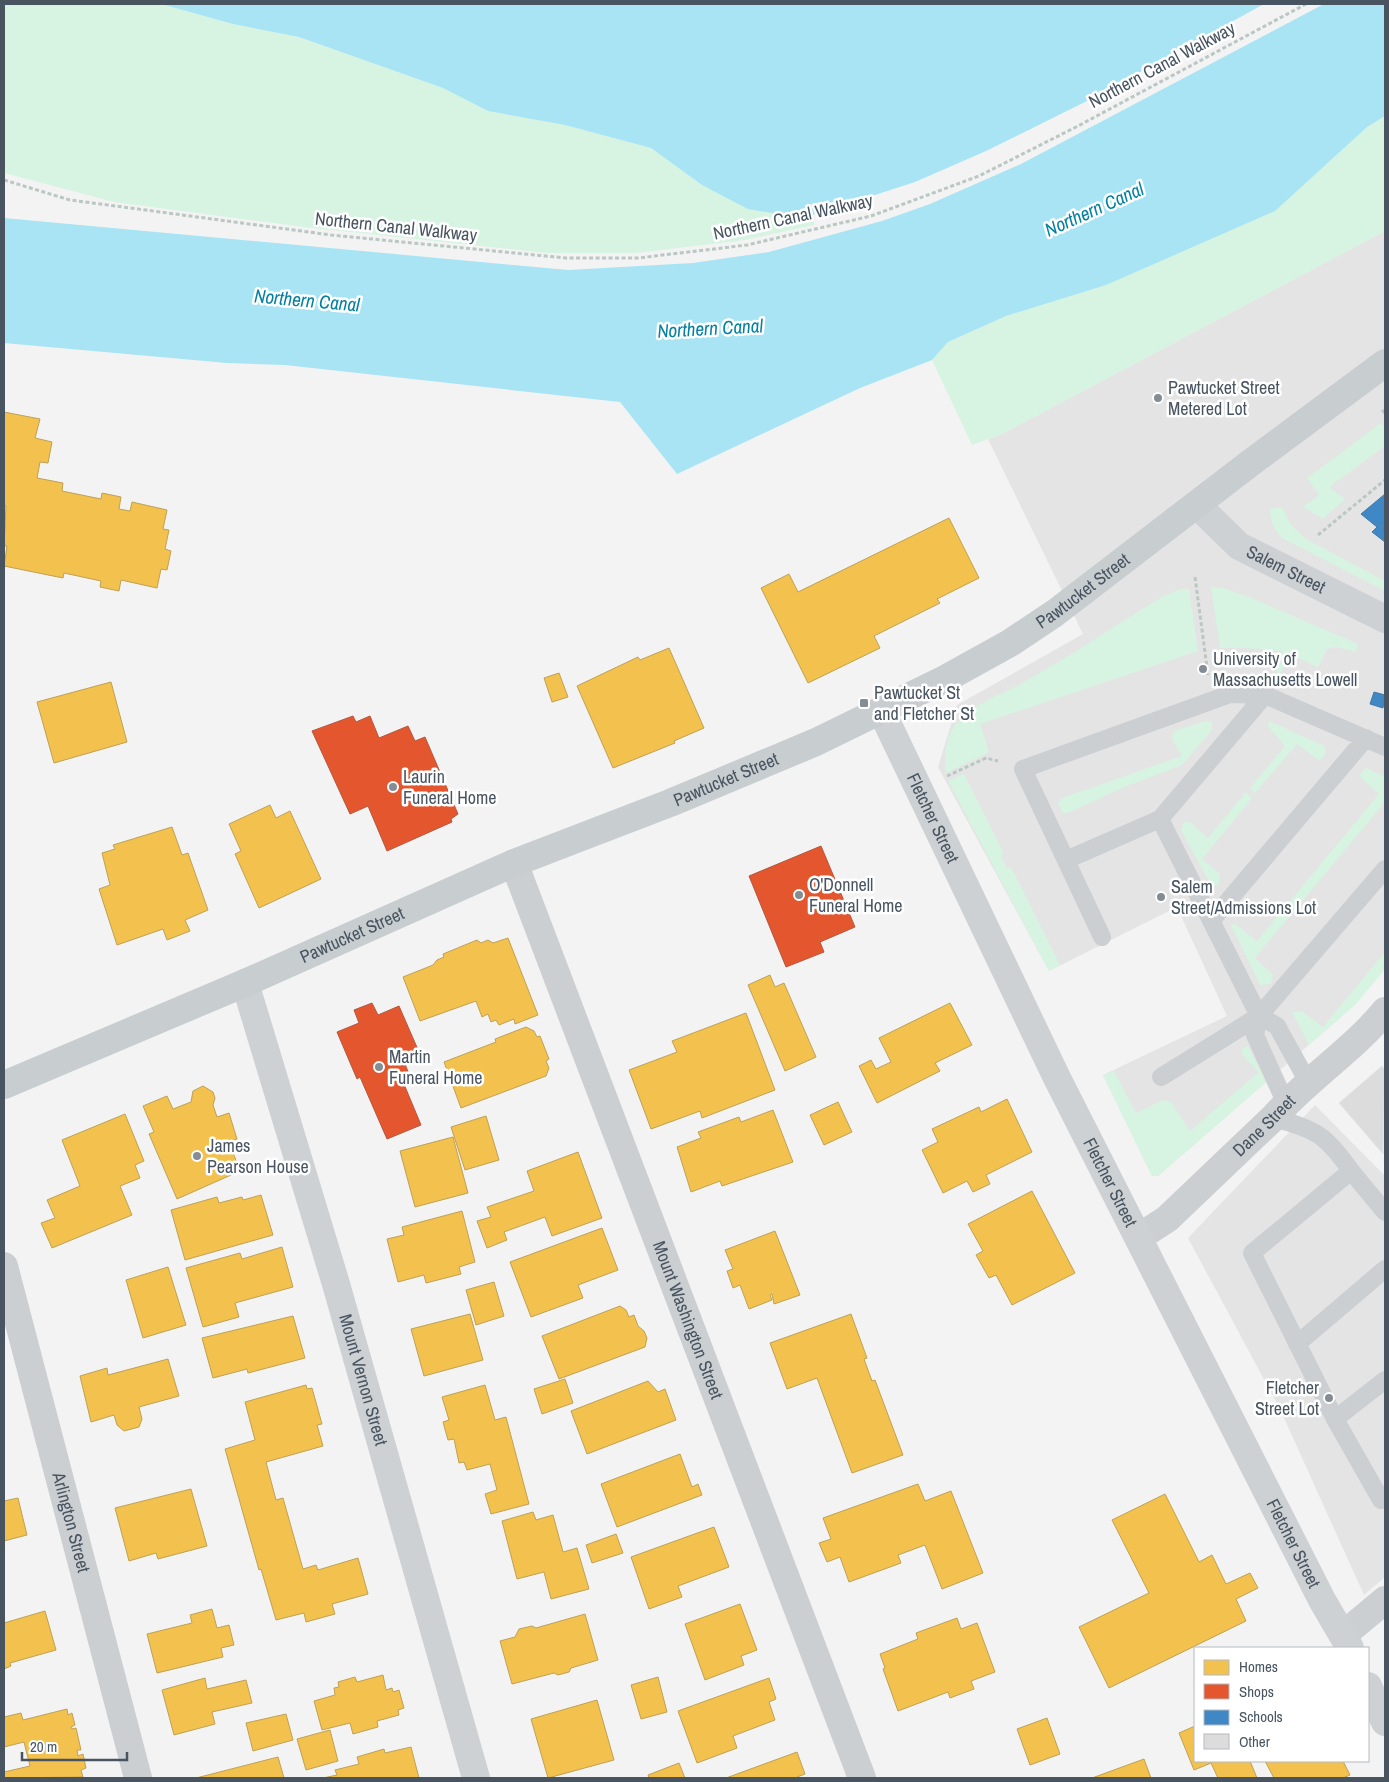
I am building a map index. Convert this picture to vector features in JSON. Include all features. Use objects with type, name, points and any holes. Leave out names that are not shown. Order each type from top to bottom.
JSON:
[{"type":"main road","name":"Pawtucket Street","points":[[4,1086],[245,983],[514,863],[670,803],[816,742],[945,679],[1018,638],[1098,582],[1249,464],[1385,364]]},
{"type":"main road","name":"Salem Street","points":[[1197,505],[1239,546],[1385,619]]},
{"type":"main road","name":"Fletcher Street","points":[[881,710],[1057,1078],[1313,1582],[1346,1641]]},
{"type":"main road","name":"Mount Vernon Street","points":[[245,983],[336,1284],[476,1778]]},
{"type":"main road","points":[[1369,1688],[1385,1722]]},
{"type":"street","name":"Mount Washington Street","points":[[514,863],[862,1778]]},
{"type":"street","name":"Dane Street","points":[[1139,1237],[1167,1219],[1279,1111],[1309,1084],[1381,1026]]},
{"type":"street","name":"Arlington Street","points":[[4,1266],[138,1778]]},
{"type":"street","points":[[1346,1641],[1385,1600]]},
{"type":"lane","points":[[1102,937],[1023,769],[1230,694],[1265,695],[1385,746]]},
{"type":"lane","points":[[1066,860],[1160,819],[1265,695]]},
{"type":"lane","points":[[1211,921],[1366,738]]},
{"type":"lane","points":[[1160,819],[1259,1016],[1278,1026],[1309,1084]]},
{"type":"lane","points":[[1161,1077],[1259,1016],[1385,869]]},
{"type":"lane","points":[[1259,1016],[1255,1035],[1279,1111],[1302,1126],[1318,1133],[1333,1146],[1385,1212]]},
{"type":"lane","points":[[1351,1171],[1252,1253],[1335,1420],[1381,1500],[1385,1497]]},
{"type":"lane","points":[[1297,1344],[1385,1269]]},
{"type":"lane","points":[[1335,1420],[1385,1380]]},
{"type":"path","name":"Northern Canal Walkway","points":[[4,180],[70,200],[331,235],[558,258],[638,258],[747,245],[871,216],[979,176],[1078,126],[1306,4]]},
{"type":"path","points":[[1318,535],[1385,480]]},
{"type":"path","points":[[1195,577],[1204,652],[1213,700]]},
{"type":"path","points":[[942,778],[986,758],[1023,769]]},
{"type":"shaded area","name":"University of Massachusetts Lowell","points":[[1385,231],[1385,969],[1341,1017],[1158,1176],[1152,1176],[1103,1075],[1227,1016],[1177,907],[1049,971],[938,767],[957,705],[1083,634],[988,439],[1002,434]]},
{"type":"shaded area","name":"Fletcher Street Lot","points":[[1315,1105],[1385,1176],[1385,1577],[1364,1595],[1280,1409],[1188,1238]]},
{"type":"green space","points":[[4,4],[161,4],[233,24],[299,37],[443,88],[488,111],[565,125],[651,148],[702,185],[790,216],[813,215],[814,225],[745,240],[636,253],[547,253],[304,227],[114,202],[4,173]]},
{"type":"green space","points":[[1385,116],[1385,231],[1002,434],[972,445],[932,360],[948,342],[1006,316],[1106,285]]},
{"type":"green space","points":[[1381,423],[1385,427],[1385,446],[1329,487],[1345,499],[1323,519],[1303,507],[1319,495],[1307,478]]},
{"type":"green space","points":[[1282,507],[1291,525],[1306,539],[1385,581],[1385,591],[1282,538],[1273,526],[1269,509]]},
{"type":"green space","points":[[1211,587],[1223,588],[1249,597],[1358,644],[1356,652],[1336,647],[1327,649],[1318,667],[1290,654],[1277,681],[1275,679],[1283,651],[1220,648]]},
{"type":"green space","points":[[1180,589],[1189,589],[1198,651],[980,724],[989,752],[946,773],[945,754],[949,736],[955,725],[969,711],[1043,671],[1162,597]]},
{"type":"green space","points":[[1206,721],[1212,722],[1212,730],[1182,765],[1122,788],[1068,813],[1063,813],[1058,804],[1062,798],[1182,756],[1172,739],[1174,731]]},
{"type":"green space","points":[[1269,721],[1324,746],[1326,752],[1323,758],[1318,760],[1297,744],[1255,793],[1250,788],[1285,746],[1268,726]]},
{"type":"green space","points":[[1366,768],[1385,777],[1385,802],[1255,958],[1273,975],[1271,984],[1260,985],[1231,925],[1235,924],[1257,941],[1379,794],[1360,777],[1362,771]]},
{"type":"green space","points":[[964,774],[1004,854],[1001,856],[1007,869],[1011,867],[1060,965],[1049,971],[948,781]]},
{"type":"green space","points":[[1246,792],[1252,798],[1202,859],[1220,874],[1219,884],[1212,887],[1181,830],[1184,822],[1190,822],[1208,838]]},
{"type":"green space","points":[[1385,952],[1385,969],[1356,1004],[1309,1045],[1292,1012],[1302,1011],[1323,1027]]},
{"type":"green space","points":[[1248,1046],[1266,1082],[1158,1176],[1152,1176],[1103,1075],[1114,1071],[1136,1113],[1163,1100],[1171,1102],[1190,1131],[1259,1072],[1242,1054],[1241,1049]]},
{"type":"water","points":[[161,4],[1264,4],[1097,96],[986,151],[915,182],[813,215],[790,216],[748,209],[702,185],[651,148],[565,125],[488,111],[443,88],[299,37],[233,24]]},
{"type":"water","name":"Northern Canal","points":[[1324,4],[1385,4],[1385,116],[1367,127],[1275,211],[1106,285],[1006,316],[948,342],[932,360],[860,388],[677,474],[620,402],[285,365],[227,363],[4,343],[4,218],[568,270],[693,263],[769,252],[882,221],[930,204],[1021,164]]},
{"type":"building: Homes","points":[[4,412],[40,419],[35,438],[52,442],[48,463],[40,462],[37,478],[63,483],[62,491],[101,499],[102,493],[121,497],[119,509],[130,511],[132,502],[167,510],[163,529],[169,530],[165,549],[171,551],[167,570],[161,569],[157,588],[121,580],[119,591],[100,587],[101,581],[64,573],[63,578],[4,566],[7,546],[4,546],[6,506],[4,506]]},
{"type":"building: Homes","points":[[949,518],[979,578],[937,599],[940,603],[874,636],[880,648],[808,683],[761,588],[789,574],[798,592]]},
{"type":"building: Homes","points":[[669,648],[704,728],[674,741],[675,743],[613,768],[577,686],[638,657],[640,660]]},
{"type":"building: Homes","points":[[559,673],[568,697],[552,702],[544,678]]},
{"type":"building: Homes","points":[[111,682],[127,742],[54,763],[37,702]]},
{"type":"building: Homes","points":[[270,805],[276,818],[290,811],[321,879],[259,908],[235,854],[241,851],[229,824]]},
{"type":"building: Homes","points":[[172,827],[182,855],[188,853],[208,910],[185,920],[190,931],[167,940],[163,929],[117,945],[99,889],[110,885],[102,853],[115,849],[113,845]]},
{"type":"building: Homes","points":[[508,938],[538,1015],[515,1024],[514,1019],[499,1025],[496,1020],[491,1022],[488,1014],[482,1017],[476,1001],[420,1021],[403,977],[433,965],[437,960],[444,957],[443,954],[477,940],[481,943],[488,940],[493,943]]},
{"type":"building: Homes","points":[[770,975],[775,987],[784,983],[816,1057],[785,1071],[748,985]]},
{"type":"building: Homes","points":[[950,1003],[972,1045],[935,1063],[940,1071],[877,1103],[859,1066],[871,1060],[876,1069],[891,1062],[879,1038]]},
{"type":"building: Homes","points":[[746,1013],[775,1090],[702,1118],[700,1111],[651,1129],[629,1070],[677,1052],[672,1041]]},
{"type":"building: Homes","points":[[526,1027],[534,1031],[537,1037],[540,1036],[549,1059],[546,1061],[549,1068],[546,1076],[461,1108],[444,1062],[496,1042],[495,1039]]},
{"type":"building: Homes","name":"James Pearson House","points":[[203,1086],[213,1092],[215,1098],[213,1105],[217,1117],[229,1113],[237,1139],[229,1142],[240,1171],[177,1199],[149,1134],[154,1132],[143,1106],[167,1096],[173,1109],[191,1102],[193,1091]]},
{"type":"building: Homes","points":[[1007,1099],[1032,1152],[986,1175],[990,1184],[973,1192],[967,1181],[943,1193],[922,1150],[938,1142],[932,1129],[979,1107],[981,1112]]},
{"type":"building: Homes","points":[[838,1102],[852,1132],[824,1145],[810,1115]]},
{"type":"building: Homes","points":[[773,1110],[793,1162],[722,1186],[720,1181],[691,1192],[677,1147],[701,1138],[698,1132],[739,1117],[741,1122]]},
{"type":"building: Homes","points":[[125,1114],[144,1161],[135,1165],[140,1178],[120,1186],[132,1215],[52,1248],[41,1223],[55,1218],[47,1200],[80,1186],[62,1140]]},
{"type":"building: Homes","points":[[486,1116],[499,1160],[465,1170],[451,1127]]},
{"type":"building: Homes","points":[[453,1137],[468,1193],[415,1207],[400,1151]]},
{"type":"building: Homes","points":[[578,1152],[602,1218],[552,1236],[545,1217],[504,1232],[507,1240],[487,1248],[477,1221],[491,1217],[487,1207],[534,1191],[527,1171]]},
{"type":"building: Homes","points":[[1032,1191],[1075,1273],[1012,1305],[996,1275],[989,1278],[976,1255],[983,1251],[968,1224]]},
{"type":"building: Homes","points":[[261,1195],[273,1235],[185,1260],[171,1210],[217,1197],[219,1203],[242,1197],[243,1200]]},
{"type":"building: Homes","points":[[462,1211],[475,1262],[459,1267],[461,1274],[426,1283],[424,1275],[398,1282],[387,1239],[404,1235],[402,1227]]},
{"type":"building: Homes","points":[[602,1228],[618,1270],[578,1285],[583,1298],[531,1317],[510,1262]]},
{"type":"building: Homes","points":[[775,1231],[800,1295],[774,1304],[772,1294],[770,1295],[772,1300],[749,1309],[740,1285],[733,1288],[727,1271],[733,1269],[725,1250]]},
{"type":"building: Homes","points":[[282,1247],[293,1287],[235,1303],[239,1317],[203,1327],[186,1268],[240,1253],[242,1259]]},
{"type":"building: Homes","points":[[168,1267],[186,1325],[143,1338],[126,1280]]},
{"type":"building: Homes","points":[[494,1282],[504,1316],[476,1325],[466,1290]]},
{"type":"building: Homes","points":[[620,1306],[626,1310],[629,1317],[634,1315],[638,1326],[644,1331],[647,1338],[645,1347],[559,1379],[542,1336]]},
{"type":"building: Homes","points":[[470,1314],[483,1360],[424,1376],[411,1329]]},
{"type":"building: Homes","points":[[851,1314],[867,1358],[864,1359],[872,1381],[875,1380],[903,1455],[852,1473],[817,1378],[787,1389],[770,1343]]},
{"type":"building: Homes","points":[[293,1316],[305,1358],[248,1373],[247,1369],[213,1378],[202,1338]]},
{"type":"building: Homes","points":[[168,1359],[179,1396],[139,1407],[142,1419],[139,1427],[124,1431],[117,1425],[114,1415],[91,1422],[80,1376],[107,1368],[108,1375]]},
{"type":"building: Homes","points":[[565,1379],[573,1403],[542,1414],[534,1389]]},
{"type":"building: Homes","points":[[648,1381],[658,1392],[665,1389],[676,1420],[587,1454],[571,1411]]},
{"type":"building: Homes","points":[[306,1385],[307,1389],[312,1388],[322,1424],[317,1425],[323,1446],[266,1462],[276,1500],[283,1498],[303,1569],[316,1565],[318,1570],[358,1558],[368,1594],[332,1604],[335,1614],[306,1622],[304,1613],[276,1620],[261,1569],[259,1570],[225,1449],[255,1440],[245,1402]]},
{"type":"building: Homes","points":[[485,1385],[495,1420],[506,1417],[529,1504],[491,1514],[485,1494],[497,1490],[490,1464],[467,1470],[464,1462],[459,1463],[454,1439],[448,1440],[443,1422],[449,1420],[442,1397]]},
{"type":"building: Homes","points":[[680,1454],[692,1487],[698,1484],[702,1495],[617,1527],[601,1484]]},
{"type":"building: Homes","points":[[918,1484],[925,1501],[951,1491],[983,1573],[942,1589],[925,1545],[898,1555],[901,1563],[849,1582],[840,1557],[827,1562],[819,1543],[831,1539],[823,1518]]},
{"type":"building: Homes","points":[[191,1489],[207,1546],[158,1559],[156,1553],[129,1561],[115,1508]]},
{"type":"building: Homes","points":[[1165,1494],[1199,1562],[1212,1555],[1226,1584],[1250,1573],[1258,1588],[1236,1599],[1246,1621],[1109,1688],[1079,1627],[1149,1593],[1112,1520]]},
{"type":"building: Homes","points":[[18,1498],[27,1535],[4,1541],[4,1501]]},
{"type":"building: Homes","points":[[533,1512],[536,1520],[553,1515],[563,1552],[577,1548],[589,1589],[551,1599],[544,1572],[517,1579],[502,1521]]},
{"type":"building: Homes","points":[[714,1527],[729,1567],[678,1586],[682,1597],[649,1609],[631,1557]]},
{"type":"building: Homes","points":[[616,1534],[623,1553],[592,1563],[586,1545]]},
{"type":"building: Homes","points":[[740,1604],[757,1650],[741,1656],[744,1665],[705,1680],[685,1624]]},
{"type":"building: Homes","points":[[212,1609],[217,1628],[229,1625],[234,1645],[221,1648],[223,1657],[157,1673],[147,1634],[192,1623],[190,1615]]},
{"type":"building: Homes","points":[[45,1611],[56,1650],[10,1663],[11,1666],[4,1669],[4,1623]]},
{"type":"building: Homes","points":[[585,1614],[598,1660],[571,1668],[569,1672],[558,1675],[554,1673],[512,1684],[500,1641],[515,1637],[519,1629],[532,1626],[536,1628]]},
{"type":"building: Homes","points":[[957,1618],[961,1629],[977,1623],[995,1672],[971,1681],[974,1689],[950,1698],[948,1692],[898,1711],[883,1669],[885,1668],[880,1654],[918,1639],[916,1633]]},
{"type":"building: Homes","points":[[383,1675],[386,1690],[392,1688],[393,1692],[399,1690],[404,1708],[398,1710],[399,1715],[377,1721],[378,1727],[353,1734],[350,1723],[322,1730],[314,1701],[335,1695],[334,1688],[339,1687],[338,1682],[355,1677],[357,1682]]},
{"type":"building: Homes","points":[[658,1677],[667,1712],[641,1719],[631,1685]]},
{"type":"building: Homes","points":[[205,1678],[207,1689],[246,1680],[252,1703],[212,1712],[215,1724],[174,1735],[162,1690]]},
{"type":"building: Homes","points":[[769,1678],[776,1699],[769,1702],[775,1720],[733,1736],[737,1748],[697,1763],[678,1711]]},
{"type":"building: Homes","points":[[597,1700],[614,1760],[548,1778],[531,1719]]},
{"type":"building: Homes","points":[[67,1709],[68,1715],[72,1713],[75,1725],[71,1727],[72,1729],[76,1728],[81,1750],[77,1750],[78,1756],[83,1754],[86,1768],[81,1770],[83,1777],[4,1778],[4,1772],[30,1766],[24,1742],[4,1747],[4,1717],[21,1713],[23,1720]]},
{"type":"building: Homes","points":[[286,1714],[293,1740],[253,1751],[246,1723]]},
{"type":"building: Homes","points":[[1047,1718],[1060,1754],[1030,1765],[1017,1729]]},
{"type":"building: Homes","points":[[1194,1726],[1194,1762],[1250,1762],[1257,1778],[1218,1778],[1211,1763],[1194,1770],[1179,1733]]},
{"type":"building: Homes","points":[[330,1730],[338,1761],[306,1770],[297,1739]]},
{"type":"building: Homes","points":[[411,1747],[419,1778],[323,1778],[337,1775],[335,1770],[359,1764],[357,1757],[384,1749],[385,1753]]},
{"type":"building: Homes","points":[[797,1752],[805,1774],[798,1778],[726,1778]]},
{"type":"building: Homes","points":[[278,1757],[284,1778],[196,1778]]},
{"type":"building: Homes","points":[[1144,1759],[1151,1778],[1092,1778]]},
{"type":"building: Homes","points":[[1266,1762],[1344,1762],[1350,1775],[1343,1778],[1274,1778]]},
{"type":"building: Homes","points":[[679,1763],[685,1778],[649,1778],[648,1775]]},
{"type":"building: Shops","name":"Laurin Funeral Home","points":[[353,716],[356,722],[370,716],[379,738],[408,726],[415,741],[425,737],[458,814],[451,819],[452,822],[387,851],[368,806],[350,814],[312,731]]},
{"type":"building: Shops","name":"O'Donnell Funeral Home","points":[[821,846],[855,927],[820,942],[824,952],[786,967],[749,876]]},
{"type":"building: Shops","name":"Martin Funeral Home","points":[[372,1003],[378,1015],[399,1006],[419,1052],[403,1059],[409,1074],[401,1077],[421,1125],[387,1139],[360,1077],[357,1079],[337,1032],[359,1023],[354,1010]]},
{"type":"building: Schools","points":[[1385,494],[1385,542],[1372,532],[1377,527],[1361,514]]},
{"type":"building: Schools","points":[[1374,692],[1385,695],[1383,708],[1370,704]]},
{"type":"building: Other","points":[[1382,1066],[1385,1070],[1383,1154],[1339,1103]]},
{"type":"place","name":"Pawtucket Street Metered Lot","points":[[1158,398]]},
{"type":"place","name":"University of Massachusetts Lowell","points":[[1203,669]]},
{"type":"place","name":"Pawtucket St and Fletcher St","points":[[864,703]]},
{"type":"place","name":"Laurin Funeral Home","points":[[393,787]]},
{"type":"place","name":"O'Donnell Funeral Home","points":[[799,895]]},
{"type":"place","name":"Salem Street/Admissions Lot","points":[[1161,897]]},
{"type":"place","name":"Martin Funeral Home","points":[[379,1067]]},
{"type":"place","name":"James Pearson House","points":[[197,1156]]},
{"type":"place","name":"Fletcher Street Lot","points":[[1329,1398]]}]
